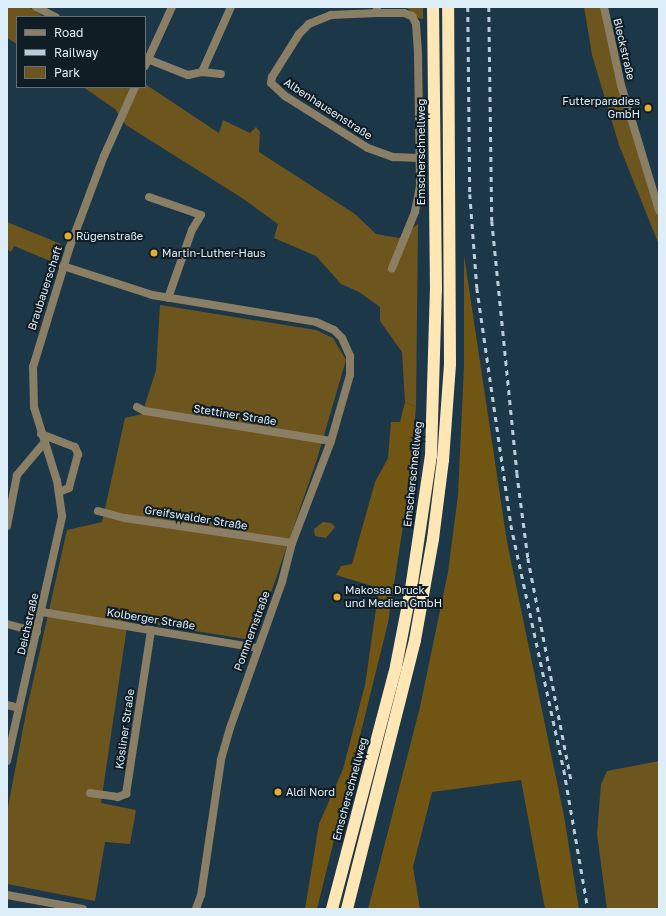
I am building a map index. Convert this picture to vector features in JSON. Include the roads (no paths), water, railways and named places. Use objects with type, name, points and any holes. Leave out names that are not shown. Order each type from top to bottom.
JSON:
[{"type":"highway","name":"Emscherschnellweg","points":[[332,909],[396,666],[411,590],[431,455],[436,297],[433,7]]},
{"type":"highway","points":[[347,909],[423,597],[443,460],[450,364],[448,7]]},
{"type":"highway","points":[[354,909],[370,843],[369,823]]},
{"type":"street","points":[[36,7],[54,16]]},
{"type":"street","points":[[172,7],[146,61],[188,75],[202,72],[221,74]]},
{"type":"street","points":[[202,72],[231,7]]},
{"type":"street","name":"Bleckstraße","points":[[604,7],[621,84],[659,210]]},
{"type":"street","name":"Albenhausenstraße","points":[[392,268],[415,212],[420,186],[420,158],[418,56],[416,24],[412,16],[404,13],[377,10],[331,15],[309,24],[299,34],[272,77],[271,83],[285,96],[368,148],[393,157],[420,158]]},
{"type":"street","name":"Braubauerschaft","points":[[41,434],[32,391],[33,367],[63,266],[104,156],[135,88]]},
{"type":"street","points":[[63,266],[136,292],[168,298],[192,230],[201,215],[149,197]]},
{"type":"street","name":"Pommernstraße","points":[[168,298],[316,322],[330,328],[342,338],[350,356],[352,366],[331,441],[292,543],[282,582],[257,648],[221,760],[201,895],[196,909]]},
{"type":"street","name":"Stettiner Straße","points":[[137,408],[163,415],[331,441]]},
{"type":"street","points":[[41,434],[75,447],[78,454],[69,488],[59,492]]},
{"type":"street","name":"Deichstraße","points":[[7,761],[60,528],[59,492],[41,434]]},
{"type":"street","points":[[7,526],[17,476],[44,443]]},
{"type":"street","name":"Greifswalder Straße","points":[[98,511],[125,518],[292,543]]},
{"type":"street","name":"Kolberger Straße","points":[[42,612],[257,648]]},
{"type":"street","points":[[7,624],[37,632]]},
{"type":"street","name":"Kösliner Straße","points":[[90,792],[118,797],[126,794],[151,630]]},
{"type":"street","points":[[7,705],[19,708]]},
{"type":"street","points":[[7,895],[83,909]]},
{"type":"railway","points":[[468,7],[470,194],[477,288],[511,525],[564,770],[588,909]]},
{"type":"railway","points":[[489,7],[492,221],[517,473],[528,558],[571,779]]},
{"type":"place","name":"Futterparadies GmbH","points":[[648,108]]},
{"type":"place","name":"Rügenstraße","points":[[68,236]]},
{"type":"place","name":"Martin-Luther-Haus","points":[[154,253]]},
{"type":"place","name":"Makossa Druck und Medien GmbH","points":[[337,597]]},
{"type":"place","name":"Aldi Nord","points":[[278,792]]}]
